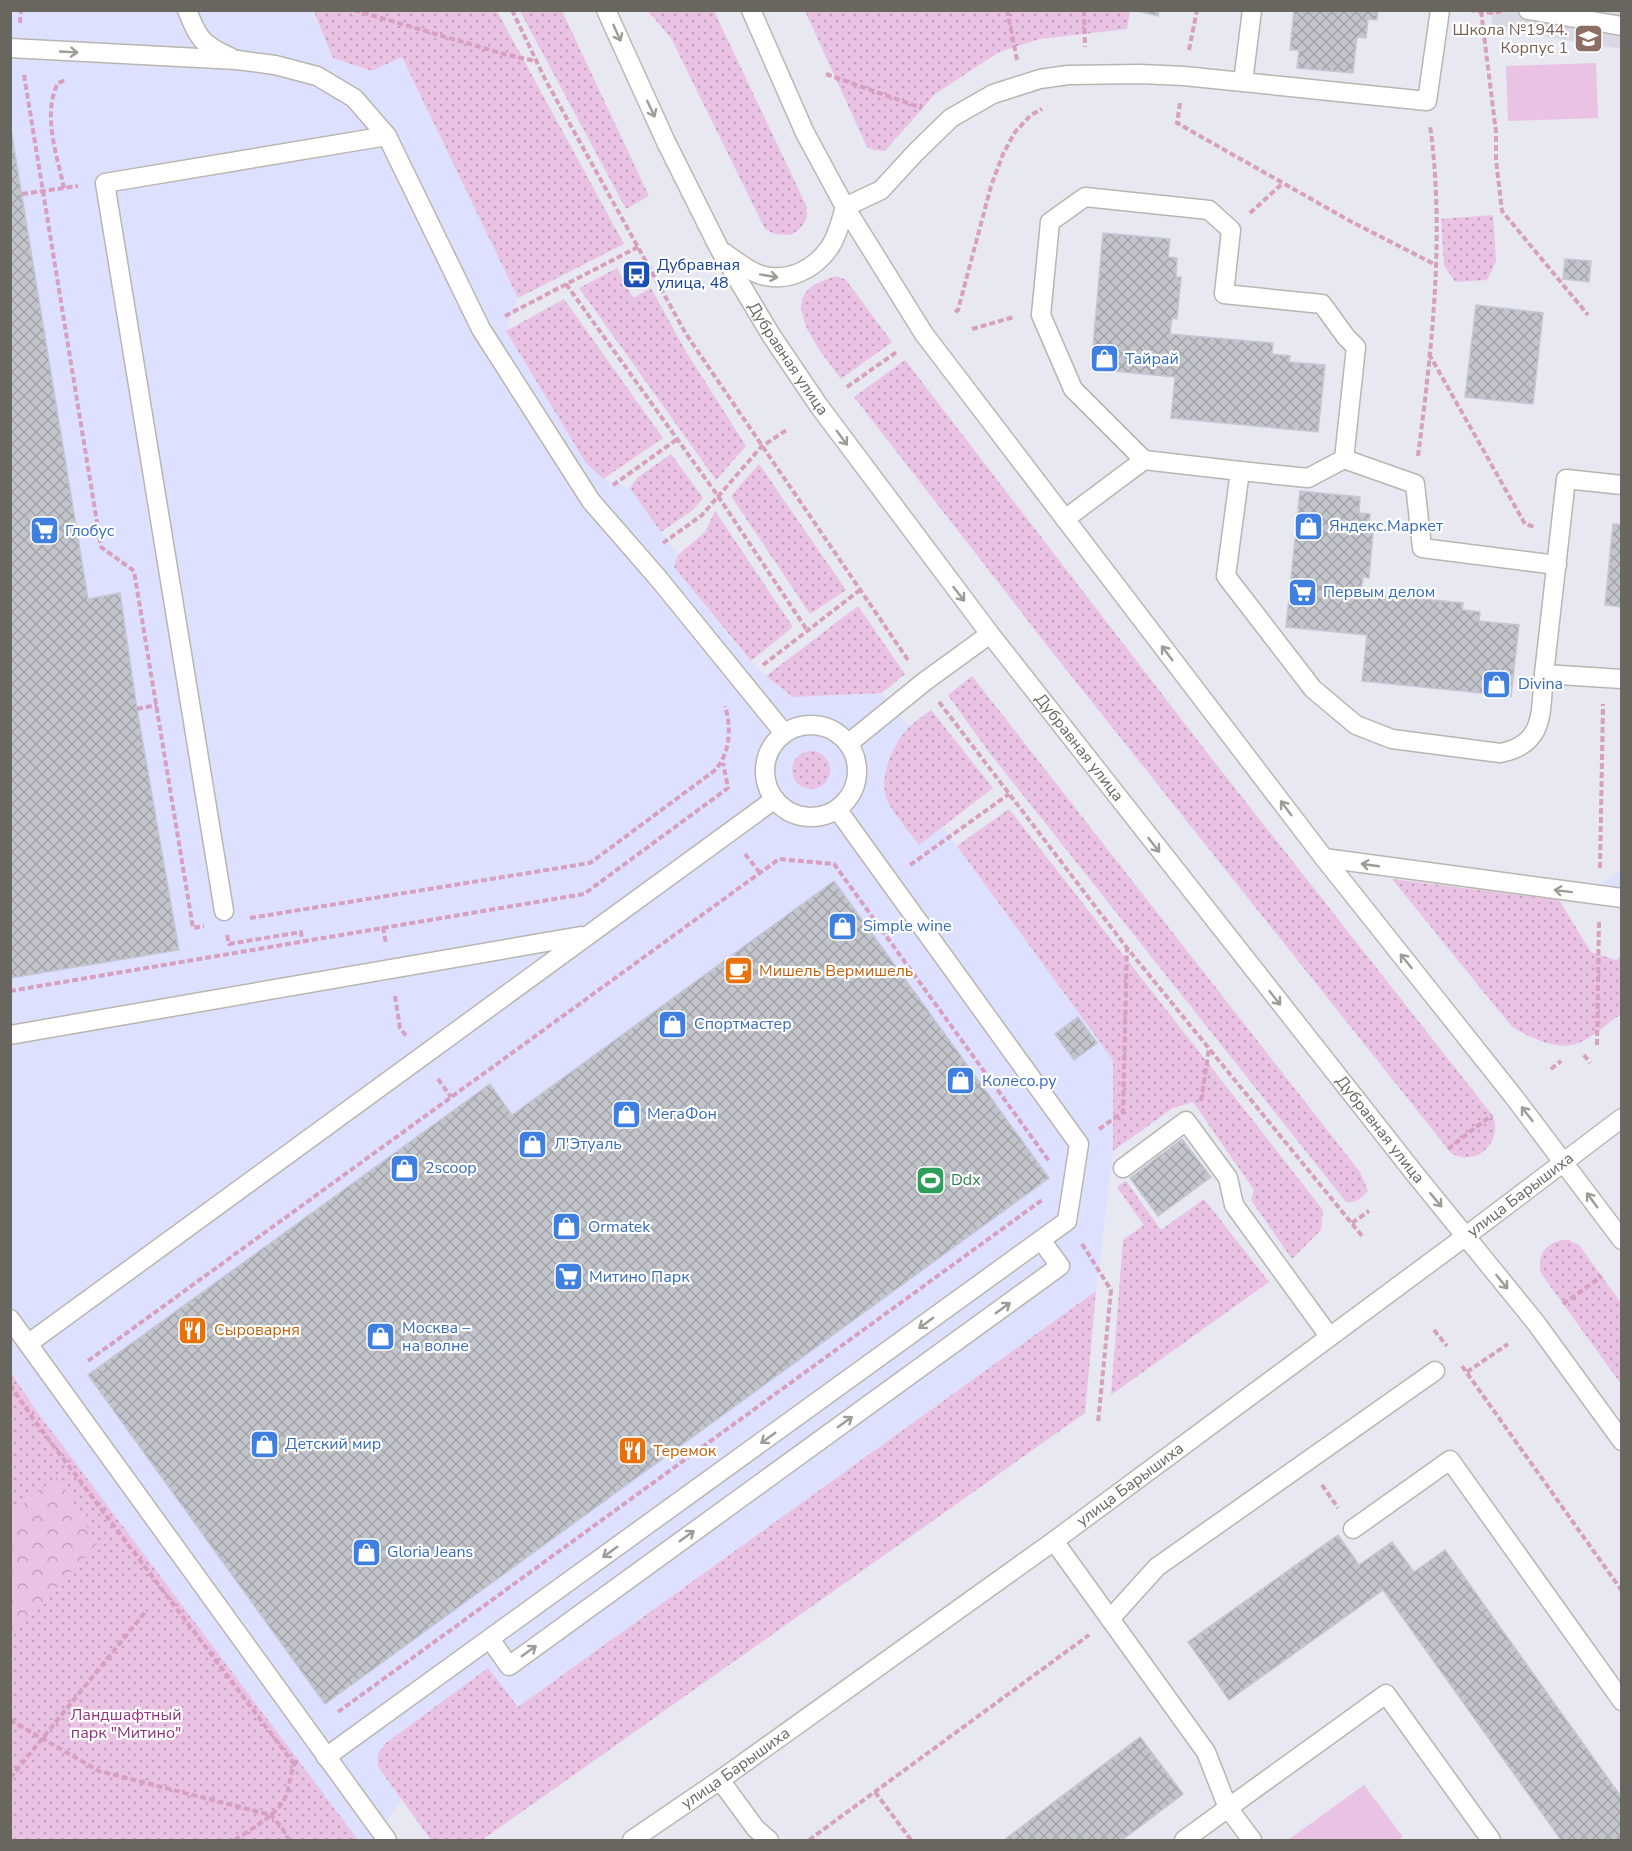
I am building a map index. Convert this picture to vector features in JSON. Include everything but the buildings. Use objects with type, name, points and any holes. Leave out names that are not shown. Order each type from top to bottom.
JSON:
[{"type":"main road","points":[[187,10],[196,32],[210,48],[237,60]]},
{"type":"main road","name":"Дубравная улица","points":[[606,10],[666,142],[719,248],[771,335],[819,406],[990,634],[1197,900],[1536,1323],[1622,1441]]},
{"type":"main road","points":[[751,10],[805,133],[845,207],[924,334],[1324,858],[1563,1160],[1622,1240]]},
{"type":"main road","points":[[1243,82],[1252,10]]},
{"type":"main road","points":[[719,248],[744,267],[760,275],[779,278],[791,276],[813,265],[830,247],[845,207],[881,189],[951,118],[993,94],[1040,79],[1086,75],[1184,76],[1427,101],[1440,10]]},
{"type":"main road","points":[[1528,10],[1622,26]]},
{"type":"main road","points":[[15,49],[237,60],[275,65],[317,76],[354,98],[387,136],[481,329],[591,501],[784,733]]},
{"type":"main road","points":[[219,918],[105,183],[387,136]]},
{"type":"main road","points":[[1344,459],[1356,347],[1322,304],[1224,294],[1231,230],[1209,210],[1085,197],[1050,222],[1041,315],[1073,389],[1144,460],[1308,477],[1344,459],[1415,484],[1422,548],[1557,565]]},
{"type":"main road","points":[[1065,519],[1144,460]]},
{"type":"main road","points":[[1240,471],[1226,576],[1313,689],[1356,725],[1392,739],[1500,753],[1517,750],[1531,739],[1539,723],[1566,479],[1622,485]]},
{"type":"main road","points":[[849,743],[924,682],[990,634]]},
{"type":"main road","points":[[1544,674],[1613,678]]},
{"type":"main road","points":[[806,725],[818,725],[830,728],[849,743],[856,760],[857,779],[846,801],[837,809],[826,814],[804,816],[782,807],[775,799],[768,788],[766,764],[769,752],[784,733],[806,725]]},
{"type":"main road","points":[[29,1344],[775,799]]},
{"type":"main road","points":[[326,1757],[1066,1221],[1079,1144],[837,809]]},
{"type":"main road","points":[[1324,858],[1622,898]]},
{"type":"main road","points":[[10,1035],[586,935]]},
{"type":"main road","name":"улица Барышиха","points":[[632,1840],[720,1780],[1054,1541],[1622,1118]]},
{"type":"main road","points":[[1123,1168],[1186,1121],[1228,1178],[1234,1204],[1329,1336]]},
{"type":"main road","points":[[490,1639],[508,1666],[1060,1266],[1041,1240]]},
{"type":"main road","points":[[10,1319],[387,1840]]},
{"type":"main road","points":[[1110,1619],[1156,1567],[1435,1371]]},
{"type":"main road","points":[[1353,1529],[1450,1460],[1622,1701]]},
{"type":"main road","points":[[1054,1541],[1206,1752],[1228,1808],[1252,1840]]},
{"type":"main road","points":[[1184,1840],[1386,1694],[1491,1840]]},
{"type":"main road","points":[[720,1780],[756,1829],[769,1840]]},
{"type":"path","points":[[21,10],[15,49],[43,191],[101,547],[134,571],[193,928],[219,918]]},
{"type":"path","points":[[354,10],[504,54],[536,61]]},
{"type":"path","points":[[512,10],[536,61],[686,334],[761,447],[924,682],[1009,794],[1128,948],[1362,1236]]},
{"type":"path","points":[[1084,10],[1086,75]]},
{"type":"path","points":[[1197,10],[1177,123],[1350,221],[1436,265]]},
{"type":"path","points":[[1469,10],[1493,13],[1502,10]]},
{"type":"path","points":[[1481,11],[1496,132],[1496,160],[1502,211],[1588,315]]},
{"type":"path","points":[[826,74],[951,118]]},
{"type":"path","points":[[64,188],[51,124],[52,95],[58,83],[73,77]]},
{"type":"path","points":[[1168,103],[1180,103]]},
{"type":"path","points":[[955,312],[958,310],[991,186],[1003,154],[1015,132],[1031,116],[1047,106]]},
{"type":"path","points":[[1419,447],[1436,265],[1437,208],[1434,155]]},
{"type":"path","points":[[22,194],[105,183]]},
{"type":"path","points":[[1248,215],[1283,183]]},
{"type":"path","points":[[481,329],[638,247]]},
{"type":"path","points":[[566,284],[718,496],[807,630]]},
{"type":"path","points":[[972,329],[1011,317],[1041,315]]},
{"type":"path","points":[[847,387],[898,351]]},
{"type":"path","points":[[1429,353],[1525,524],[1560,536]]},
{"type":"path","points":[[641,559],[702,515],[761,447],[788,429]]},
{"type":"path","points":[[591,501],[676,440]]},
{"type":"path","points":[[1597,1045],[1600,895],[1613,678]]},
{"type":"path","points":[[10,991],[584,894],[728,788],[723,762]]},
{"type":"path","points":[[249,919],[590,863],[714,771]]},
{"type":"path","points":[[860,901],[1009,794]]},
{"type":"path","points":[[88,1361],[779,859],[834,864],[1051,1165]]},
{"type":"path","points":[[383,927],[400,1028],[451,1097]]},
{"type":"path","points":[[229,944],[301,932],[302,940]]},
{"type":"path","points":[[1079,1144],[1123,1112],[1128,948]]},
{"type":"path","points":[[1196,1134],[1210,1048]]},
{"type":"path","points":[[1584,1055],[1590,1064]]},
{"type":"path","points":[[1551,1069],[1561,1061]]},
{"type":"path","points":[[1448,1149],[1492,1115]]},
{"type":"path","points":[[235,1840],[271,1815],[285,1797],[294,1764],[341,1708],[1049,1195]]},
{"type":"path","points":[[1352,1224],[1369,1210]]},
{"type":"path","points":[[1066,1221],[1111,1290],[1098,1423]]},
{"type":"path","points":[[1563,1304],[1602,1276]]},
{"type":"path","points":[[1508,1344],[1467,1372],[1622,1591]]},
{"type":"path","points":[[10,1385],[294,1764]]},
{"type":"path","points":[[1325,1489],[1336,1506]]},
{"type":"path","points":[[10,1778],[147,1610]]},
{"type":"path","points":[[809,1840],[1110,1619]]},
{"type":"path","points":[[10,1720],[99,1772],[271,1815],[289,1840]]},
{"type":"path","points":[[875,1792],[911,1840]]},
{"type":"shaded area","points":[[10,11],[312,12],[333,58],[372,71],[402,57],[518,298],[506,331],[603,479],[630,488],[678,555],[674,567],[747,658],[771,681],[793,697],[882,693],[909,727],[899,740],[919,845],[943,827],[1113,1060],[1113,1152],[1096,1291],[518,1707],[378,1767],[401,1799],[375,1840],[358,1840],[38,1413],[11,1371]]},
{"type":"shaded area","name":"Школа №1944. Корпус 1","points":[[1493,11],[1621,11],[1621,49],[1491,28]]},
{"type":"shaded area","points":[[1621,870],[1621,913],[1602,884]]},
{"type":"green space","points":[[313,10],[497,11],[624,244],[518,298],[402,57],[372,71],[333,58]]},
{"type":"green space","points":[[520,11],[562,11],[649,196],[626,209]]},
{"type":"green space","points":[[648,11],[714,11],[806,205],[807,215],[804,223],[791,235],[775,234],[765,229],[671,38]]},
{"type":"green space","points":[[805,11],[1130,11],[1127,29],[1040,39],[999,52],[935,94],[885,151],[867,147]]},
{"type":"green space","points":[[1596,63],[1598,118],[1508,121],[1506,66]]},
{"type":"green space","points":[[1493,215],[1496,261],[1487,280],[1455,282],[1444,265],[1441,219]]},
{"type":"green space","points":[[617,268],[633,298],[651,288],[685,350],[746,446],[716,480],[579,288]]},
{"type":"green space","points":[[836,276],[846,280],[892,342],[841,379],[810,334],[801,309],[803,297],[810,288]]},
{"type":"green space","points":[[564,299],[663,438],[603,479],[586,463],[506,331]]},
{"type":"green space","points":[[905,360],[1205,750],[1493,1116],[1494,1135],[1485,1150],[1470,1157],[1460,1157],[1451,1153],[1049,648],[854,397]]},
{"type":"green space","points":[[671,454],[703,498],[693,510],[661,532],[630,488],[637,478]]},
{"type":"green space","points":[[759,464],[846,590],[810,614],[731,496]]},
{"type":"green space","points":[[715,511],[793,627],[751,661],[674,567],[678,555],[705,532]]},
{"type":"green space","points":[[858,606],[905,674],[882,693],[793,697],[766,676]]},
{"type":"green space","points":[[972,676],[1360,1172],[1368,1191],[1361,1198],[1353,1202],[1346,1202],[988,751],[948,695]]},
{"type":"green space","points":[[931,710],[993,788],[919,845],[889,805],[884,781],[893,751],[903,734]]},
{"type":"green space","points":[[811,751],[825,756],[830,770],[825,784],[811,789],[797,784],[792,770],[797,756]]},
{"type":"green space","points":[[1009,809],[1323,1210],[1321,1230],[1292,1259],[1251,1200],[1254,1190],[1193,1102],[1173,1108],[1113,1151],[1113,1060],[957,846]]},
{"type":"green space","points":[[1392,879],[1559,900],[1591,952],[1616,960],[1621,956],[1621,1014],[1590,1037],[1571,1045],[1553,1045],[1512,1027]]},
{"type":"green space","points":[[1126,1181],[1161,1230],[1204,1199],[1269,1282],[1111,1395],[1123,1240],[1144,1225],[1117,1187]]},
{"type":"green space","points":[[1561,1240],[1569,1240],[1579,1245],[1621,1303],[1621,1384],[1540,1272],[1543,1252],[1550,1245]]},
{"type":"green space","points":[[1096,1291],[1085,1413],[482,1840],[431,1840],[378,1767],[378,1754],[386,1743],[488,1668],[518,1707]]},
{"type":"green space","name":"Ландшафтный парк \"Митино\"","points":[[10,1371],[38,1413],[358,1840],[11,1840]]},
{"type":"green space","points":[[58,1476],[97,1544],[11,1637],[11,1514]]},
{"type":"green space","points":[[1364,1785],[1403,1837],[1398,1840],[1288,1840]]},
{"type":"place","name":"Школа №1944. Корпус 1","points":[[1589,39]]},
{"type":"place","name":"Дубравная улица, 48","points":[[636,274]]},
{"type":"place","name":"Тайрай","points":[[1104,359]]},
{"type":"place","name":"Яндекс.Маркет","points":[[1308,526]]},
{"type":"place","name":"Глобус","points":[[44,531]]},
{"type":"place","name":"Первым делом","points":[[1302,592]]},
{"type":"place","name":"Divina","points":[[1497,684]]},
{"type":"place","name":"Simple wine","points":[[842,926]]},
{"type":"place","name":"Мишель Вермишель","points":[[738,971]]},
{"type":"place","name":"Спортмастер","points":[[673,1024]]},
{"type":"place","name":"Колесо.ру","points":[[961,1081]]},
{"type":"place","name":"МегаФон","points":[[626,1114]]},
{"type":"place","name":"Л'Этуаль","points":[[533,1144]]},
{"type":"place","name":"2scoop","points":[[404,1168]]},
{"type":"place","name":"Ddx","points":[[930,1180]]},
{"type":"place","name":"Ormatek","points":[[567,1227]]},
{"type":"place","name":"Митино Парк","points":[[568,1277]]},
{"type":"place","name":"Сыроварня","points":[[193,1330]]},
{"type":"place","name":"Москва – на волне","points":[[381,1337]]},
{"type":"place","name":"Детский мир","points":[[264,1444]]},
{"type":"place","name":"Теремок","points":[[632,1451]]},
{"type":"place","name":"Gloria Jeans","points":[[366,1552]]}]
